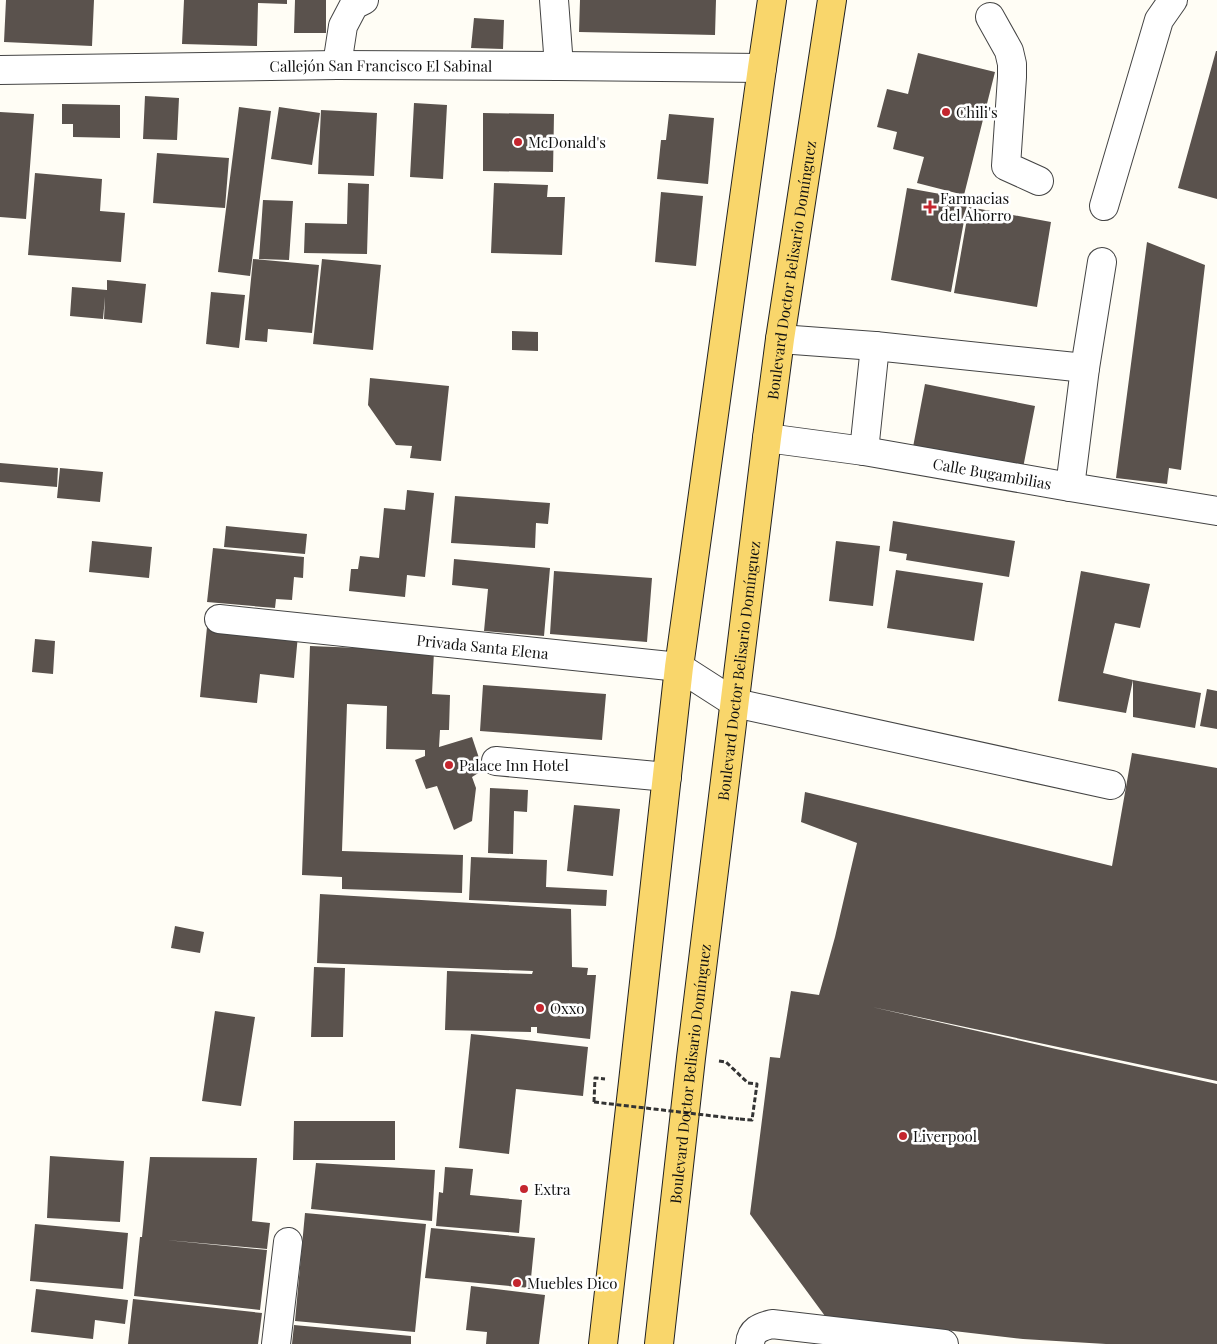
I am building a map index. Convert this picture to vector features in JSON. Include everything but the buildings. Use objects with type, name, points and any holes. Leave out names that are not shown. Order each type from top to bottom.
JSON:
[{"type":"main road","points":[[603,1344],[679,667],[772,0]]},
{"type":"main road","name":"Boulevard Doctor Belisario Domínguez","points":[[659,1344],[691,1058],[767,438],[780,339],[832,0]]},
{"type":"street","points":[[337,65],[343,26],[354,5],[364,0]]},
{"type":"street","points":[[554,0],[559,66]]},
{"type":"street","points":[[1104,206],[1159,20],[1172,0]]},
{"type":"street","points":[[990,17],[1009,51],[1012,64],[1006,166],[1040,181]]},
{"type":"street","name":"Callejón San Francisco El Sabinal","points":[[0,70],[337,65],[762,68]]},
{"type":"street","points":[[1070,487],[1085,368],[1102,262]]},
{"type":"street","points":[[780,339],[875,346],[1085,368]]},
{"type":"street","points":[[864,451],[875,346]]},
{"type":"street","name":"Calle Bugambilias","points":[[767,438],[864,451],[1217,511]]},
{"type":"street","name":"Privada Santa Elena","points":[[219,619],[679,667],[735,704]]},
{"type":"street","points":[[735,704],[1112,784]]},
{"type":"street","points":[[496,761],[667,777]]},
{"type":"street","points":[[276,1344],[288,1242]]},
{"type":"street","points":[[750,1344],[754,1331],[772,1324],[904,1341],[944,1344]]},
{"type":"path","points":[[595,1078],[594,1102],[752,1120],[757,1084],[748,1083],[726,1062],[691,1058]]},
{"type":"place","name":"Chili's","points":[[946,112]]},
{"type":"place","name":"McDonald's","points":[[518,142]]},
{"type":"place","name":"Farmacias del Ahorro","points":[[930,207]]},
{"type":"place","name":"Palace Inn Hotel","points":[[449,765]]},
{"type":"place","name":"Oxxo","points":[[540,1008]]},
{"type":"place","name":"Liverpool","points":[[903,1136]]},
{"type":"place","name":"Extra","points":[[524,1189]]},
{"type":"place","name":"Muebles Dico","points":[[517,1283]]}]
